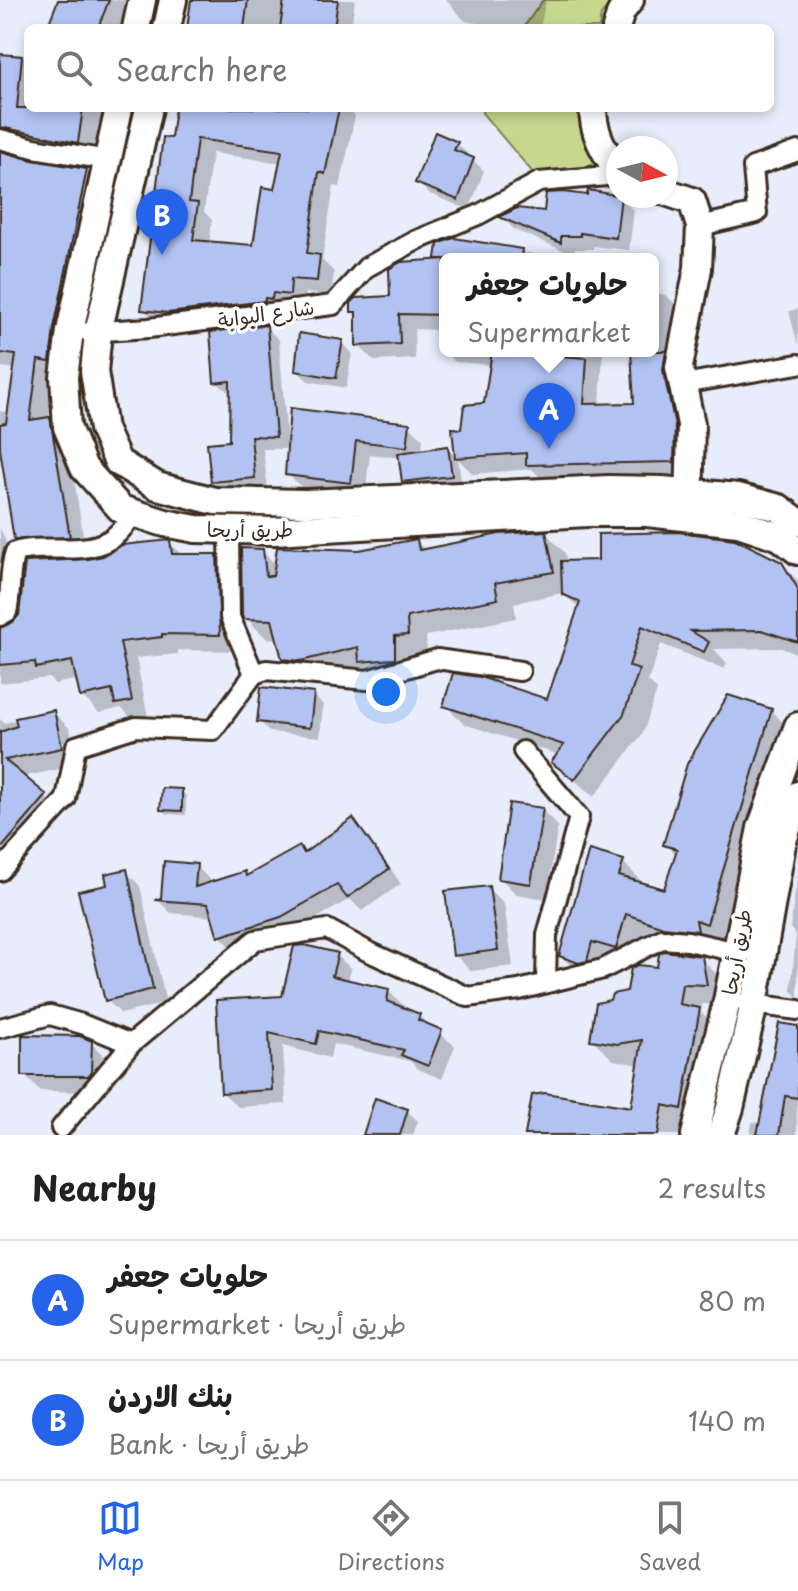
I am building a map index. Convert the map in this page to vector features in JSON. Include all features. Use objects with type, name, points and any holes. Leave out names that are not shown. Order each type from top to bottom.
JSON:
[{"type":"main road","points":[[137,24],[142,0]]},
{"type":"main road","points":[[168,24],[173,0]]},
{"type":"main road","points":[[617,24],[630,0]]},
{"type":"main road","name":"طريق أريحا","points":[[118,112],[70,331],[64,377],[67,427],[84,468],[121,509],[196,529],[274,531],[587,513],[647,513],[738,497],[779,508],[798,522]]},
{"type":"main road","name":"طريق أريحا","points":[[148,112],[98,333],[94,371],[103,429],[118,462],[157,486],[215,501],[306,503],[609,489],[689,505],[780,537],[798,551]]},
{"type":"main road","name":"شارع البوابة","points":[[593,112],[593,123],[606,155]]},
{"type":"main road","points":[[678,196],[692,201],[700,226],[698,268],[679,367],[691,424],[689,505]]},
{"type":"main road","name":"طريق أريحا","points":[[695,1135],[727,1001],[761,828],[798,726]]},
{"type":"main road","name":"طريق أريحا","points":[[721,1135],[754,1004],[782,844],[798,795]]},
{"type":"street","points":[[0,139],[108,160]]},
{"type":"street","points":[[700,226],[757,213],[753,167],[798,151]]},
{"type":"street","name":"شارع البوابة","points":[[70,331],[98,333],[333,305],[367,267],[417,240],[478,215],[539,182],[606,174]]},
{"type":"street","points":[[683,384],[798,364]]},
{"type":"street","points":[[0,616],[7,612],[11,598],[10,566],[15,552],[31,547],[85,547],[108,541],[135,513]]},
{"type":"street","points":[[229,530],[230,617],[254,674]]},
{"type":"street","points":[[0,871],[66,799],[76,746],[136,727],[213,730],[254,674],[266,670],[367,680],[437,659],[520,671]]},
{"type":"street","points":[[523,751],[579,817],[547,935],[546,983]]},
{"type":"street","points":[[61,1128],[131,1044],[255,940],[327,929],[367,951],[468,997],[603,969],[662,939],[688,941],[737,952],[765,949]]},
{"type":"street","points":[[727,1001],[798,1010]]},
{"type":"street","points":[[0,1028],[50,1015],[131,1044]]},
{"type":"green space","points":[[543,0],[614,0],[601,15],[600,24],[526,24]]},
{"type":"green space","points":[[587,112],[600,160],[572,174],[534,174],[482,113]]},
{"type":"building","points":[[58,0],[109,0],[100,24],[49,24]]},
{"type":"building","points":[[191,0],[248,0],[245,24],[188,24]]},
{"type":"building","points":[[284,0],[338,0],[335,24],[281,24]]},
{"type":"building","points":[[0,54],[22,56],[17,108],[24,108],[24,112],[82,112],[78,143],[0,127]]},
{"type":"building","points":[[174,112],[338,112],[325,174],[319,172],[307,253],[320,255],[317,281],[291,279],[290,295],[273,293],[272,299],[265,298],[265,301],[168,313],[141,310],[163,137],[171,138]],"holes":[[[197,139],[282,151],[274,189],[262,187],[253,245],[193,240],[198,203],[189,202]]]},
{"type":"building","points":[[435,132],[458,142],[454,150],[474,158],[458,200],[415,183]]},
{"type":"building","points":[[0,151],[87,169],[54,328],[50,362],[38,360],[30,420],[50,417],[70,537],[14,540],[0,449],[0,424],[6,423],[16,355],[0,353]]},
{"type":"building","points":[[588,190],[606,193],[606,208],[620,208],[616,238],[580,233],[580,236],[561,236],[561,243],[499,217],[517,208],[544,211],[546,193],[587,195]]},
{"type":"building","points":[[454,238],[522,249],[522,253],[439,253],[439,259],[436,259],[438,244]]},
{"type":"building","points":[[439,259],[439,315],[399,314],[400,344],[356,346],[356,312],[351,312],[351,303],[356,298],[390,296],[389,269],[401,262]]},
{"type":"building","points":[[267,325],[276,437],[251,436],[255,478],[211,482],[207,443],[229,441],[230,381],[214,383],[210,332]]},
{"type":"building","points":[[299,333],[343,340],[336,378],[295,371]]},
{"type":"building","points":[[659,351],[666,351],[663,370],[675,425],[674,462],[526,465],[526,453],[455,458],[452,428],[461,429],[464,405],[484,403],[491,357],[587,358],[584,404],[634,403],[631,357],[659,357]]},
{"type":"building","points":[[290,408],[410,423],[407,447],[356,441],[351,483],[285,475]]},
{"type":"building","points":[[448,446],[452,476],[402,482],[398,453]]},
{"type":"building","points":[[546,531],[554,572],[495,583],[498,599],[407,617],[408,635],[395,636],[395,659],[359,662],[358,647],[301,661],[282,659],[272,620],[244,619],[242,615],[241,548],[263,549],[266,576],[273,576],[277,547],[359,550],[417,539],[419,550],[499,534]]},
{"type":"building","points":[[678,532],[735,539],[782,562],[798,589],[798,642],[761,630],[691,631],[709,642],[704,652],[642,626],[629,666],[639,670],[624,714],[574,780],[551,762],[564,745],[443,706],[453,673],[480,677],[547,699],[580,602],[562,594],[561,561],[598,560],[598,534]]},
{"type":"building","points":[[170,540],[172,554],[217,554],[220,635],[162,634],[162,637],[120,642],[132,701],[115,704],[112,690],[80,697],[72,661],[36,668],[35,662],[0,665],[0,628],[19,615],[25,562],[88,559],[103,556],[122,545]]},
{"type":"building","points":[[261,687],[314,693],[310,728],[257,722]]},
{"type":"building","points":[[728,695],[772,709],[707,924],[696,920],[698,931],[663,927],[626,914],[616,949],[592,942],[587,961],[579,963],[559,956],[589,850],[624,860],[619,876],[664,889],[677,849],[663,845],[687,764]]},
{"type":"building","points":[[54,710],[62,748],[5,760],[47,795],[0,850],[0,732],[17,726],[15,718]]},
{"type":"building","points":[[162,788],[182,789],[182,811],[160,810]]},
{"type":"building","points":[[509,803],[543,808],[531,884],[498,879]]},
{"type":"building","points":[[353,818],[389,869],[347,898],[337,885],[281,917],[218,937],[208,904],[155,900],[161,898],[164,861],[197,864],[195,887],[245,871],[246,876],[300,846],[304,853]]},
{"type":"building","points":[[127,869],[153,989],[105,1001],[78,891],[107,885],[105,874]]},
{"type":"building","points":[[489,886],[498,950],[453,956],[445,891]]},
{"type":"building","points":[[304,945],[338,953],[332,976],[389,989],[387,1001],[420,1014],[418,1020],[442,1030],[428,1066],[401,1055],[404,1050],[319,1031],[316,1044],[269,1033],[272,1090],[221,1093],[216,1000],[282,996],[294,946]]},
{"type":"building","points":[[664,951],[702,956],[707,985],[682,984],[679,1004],[700,1008],[682,1109],[663,1105],[658,1135],[525,1135],[532,1095],[545,1093],[631,1107],[642,1040],[617,1044],[590,1040],[596,1003],[610,1000],[612,994],[627,991],[631,968],[638,965],[657,967],[659,954]]},
{"type":"building","points":[[779,1023],[798,1026],[798,1098],[785,1096],[779,1135],[757,1135]]},
{"type":"building","points":[[22,1035],[80,1036],[92,1041],[91,1073],[88,1076],[22,1076]]},
{"type":"building","points":[[375,1098],[408,1109],[400,1135],[363,1135]]},
{"type":"place","name":"بنك الاردن","points":[[162,255]]},
{"type":"place","name":"حلويات جعفر","points":[[549,449]]}]
